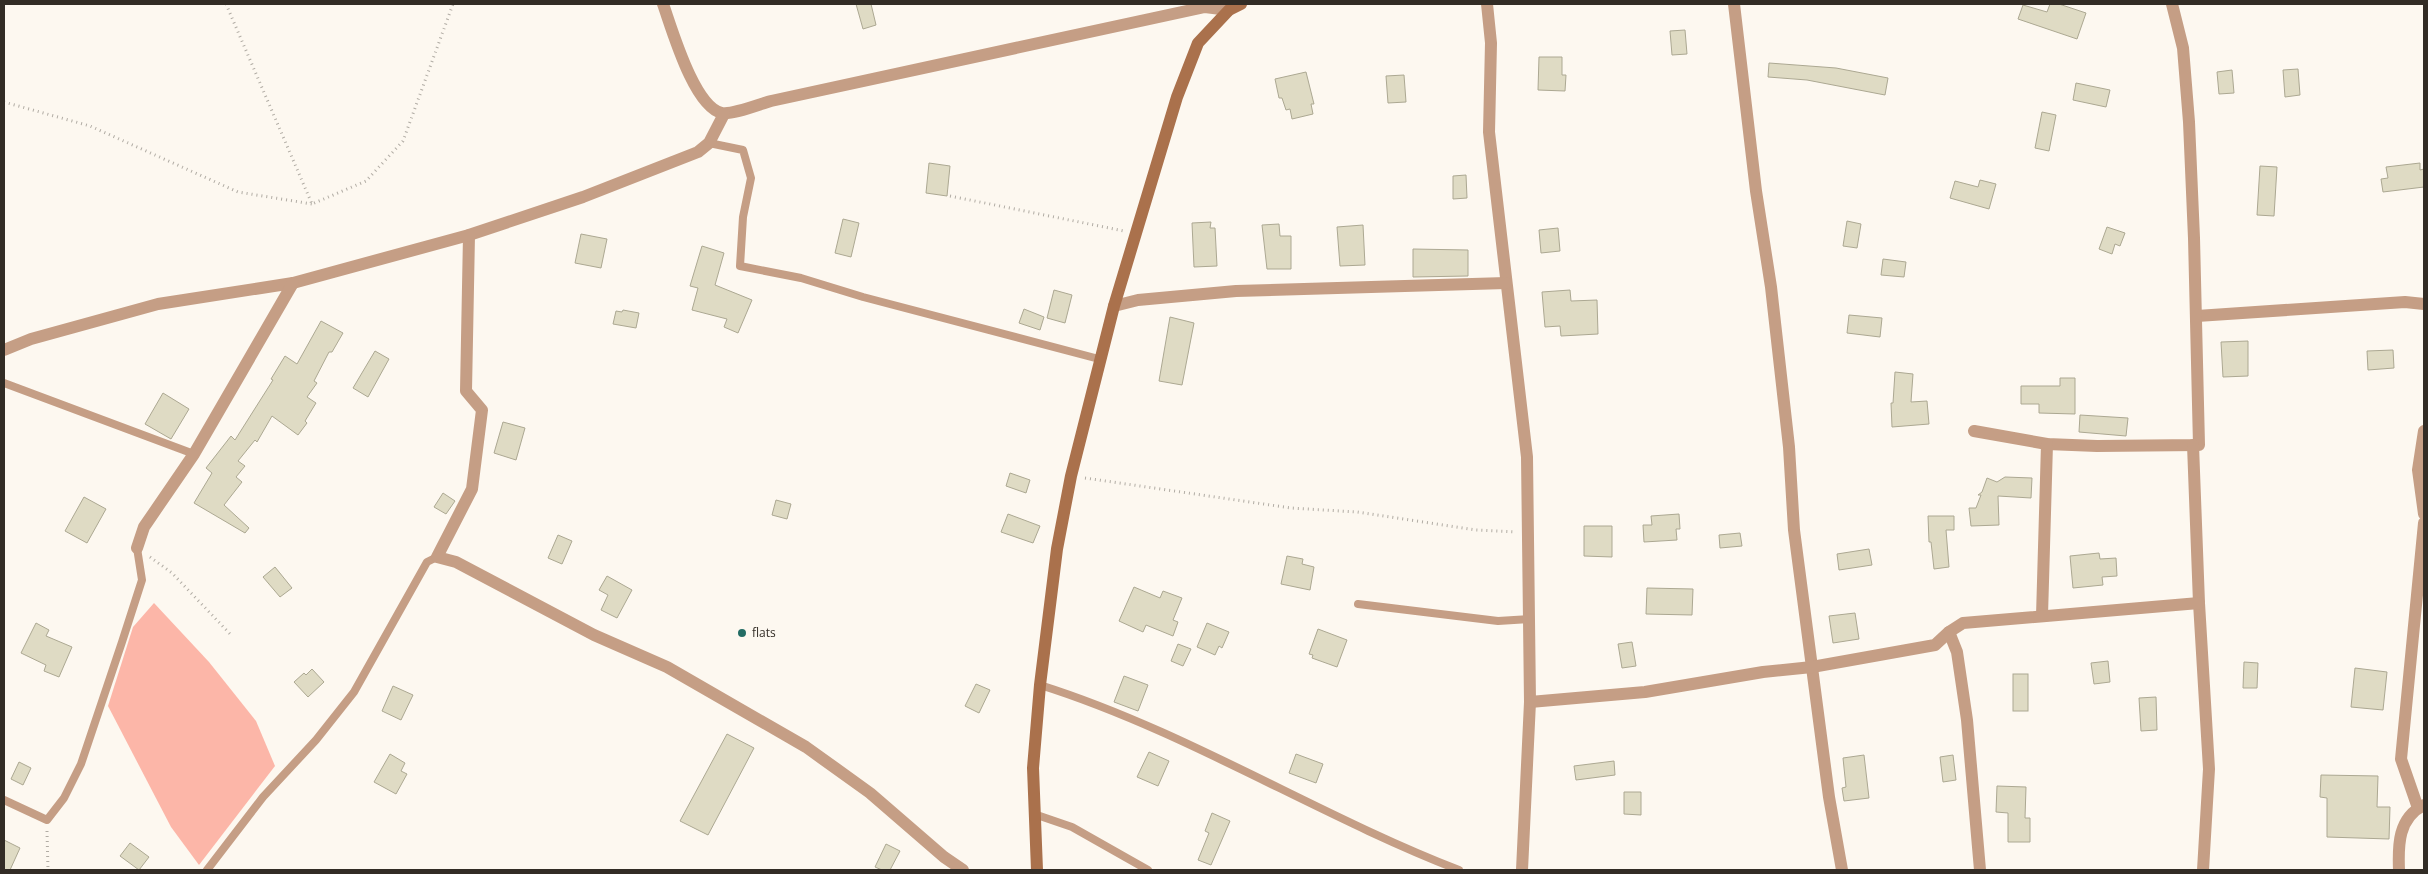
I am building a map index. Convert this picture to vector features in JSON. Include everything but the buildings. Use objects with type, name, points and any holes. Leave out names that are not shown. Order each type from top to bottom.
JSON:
[{"type":"street","points":[[662,4],[692,82],[714,110],[724,114],[771,101],[1205,7],[1229,10]]},
{"type":"street","points":[[1037,870],[1033,768],[1040,685],[1057,549],[1071,476],[1099,359],[1177,97],[1198,43],[1229,10],[1241,4]]},
{"type":"street","points":[[1487,4],[1492,43],[1489,132],[1527,457],[1530,702],[1522,870]]},
{"type":"street","points":[[1734,4],[1756,191],[1772,297],[1789,447],[1794,530],[1829,798],[1842,870]]},
{"type":"street","points":[[1974,431],[2047,444],[2097,446],[2199,445],[2189,122],[2183,48],[2172,4]]},
{"type":"street","points":[[4,350],[31,339],[158,304],[293,283],[470,235],[583,197],[698,152],[709,143],[724,114]]},
{"type":"street","points":[[470,235],[466,391],[482,410],[472,489],[437,557],[456,562],[594,635],[667,667],[806,748],[870,793],[944,857],[963,870]]},
{"type":"street","points":[[137,548],[144,527],[194,454],[293,283]]},
{"type":"street","points":[[1114,306],[1138,300],[1236,291],[1506,283]]},
{"type":"street","points":[[2196,316],[2405,302],[2424,304]]},
{"type":"street","points":[[2424,431],[2418,470],[2424,514]]},
{"type":"street","points":[[2042,616],[2047,444]]},
{"type":"street","points":[[2193,445],[2199,603],[2209,769],[2203,870]]},
{"type":"street","points":[[2399,870],[2399,837],[2409,818],[2421,807],[2401,760],[2424,523]]},
{"type":"street","points":[[1530,702],[1645,692],[1763,672],[1812,667],[1935,645],[1949,632],[1963,623],[2199,603]]},
{"type":"street","points":[[1949,632],[1957,652],[1967,720],[1980,870]]},
{"type":"lane","points":[[709,143],[742,150],[751,178],[743,217],[740,266],[801,278],[863,297],[1099,359]]},
{"type":"lane","points":[[4,383],[194,454]]},
{"type":"lane","points":[[4,800],[47,820],[64,798],[81,764],[142,580],[137,548]]},
{"type":"lane","points":[[207,870],[264,797],[316,740],[354,692],[427,562],[437,557]]},
{"type":"lane","points":[[1358,604],[1498,621],[1529,619]]},
{"type":"lane","points":[[1040,685],[1080,697],[1166,735],[1405,849],[1459,870]]},
{"type":"lane","points":[[1034,814],[1072,827],[1148,870]]},
{"type":"path","points":[[226,4],[312,204]]},
{"type":"path","points":[[4,102],[90,126],[238,192],[312,204],[366,181],[403,141],[453,4]]},
{"type":"path","points":[[950,196],[1137,233]]},
{"type":"path","points":[[1071,476],[1291,508],[1357,512],[1476,530],[1528,533]]},
{"type":"path","points":[[137,548],[172,573],[232,636]]},
{"type":"path","points":[[47,820],[48,870]]},
{"type":"shaded area","points":[[154,603],[209,662],[256,721],[275,766],[199,865],[171,827],[108,706],[133,627]]},
{"type":"place","name":"flats","points":[[742,633]]}]
